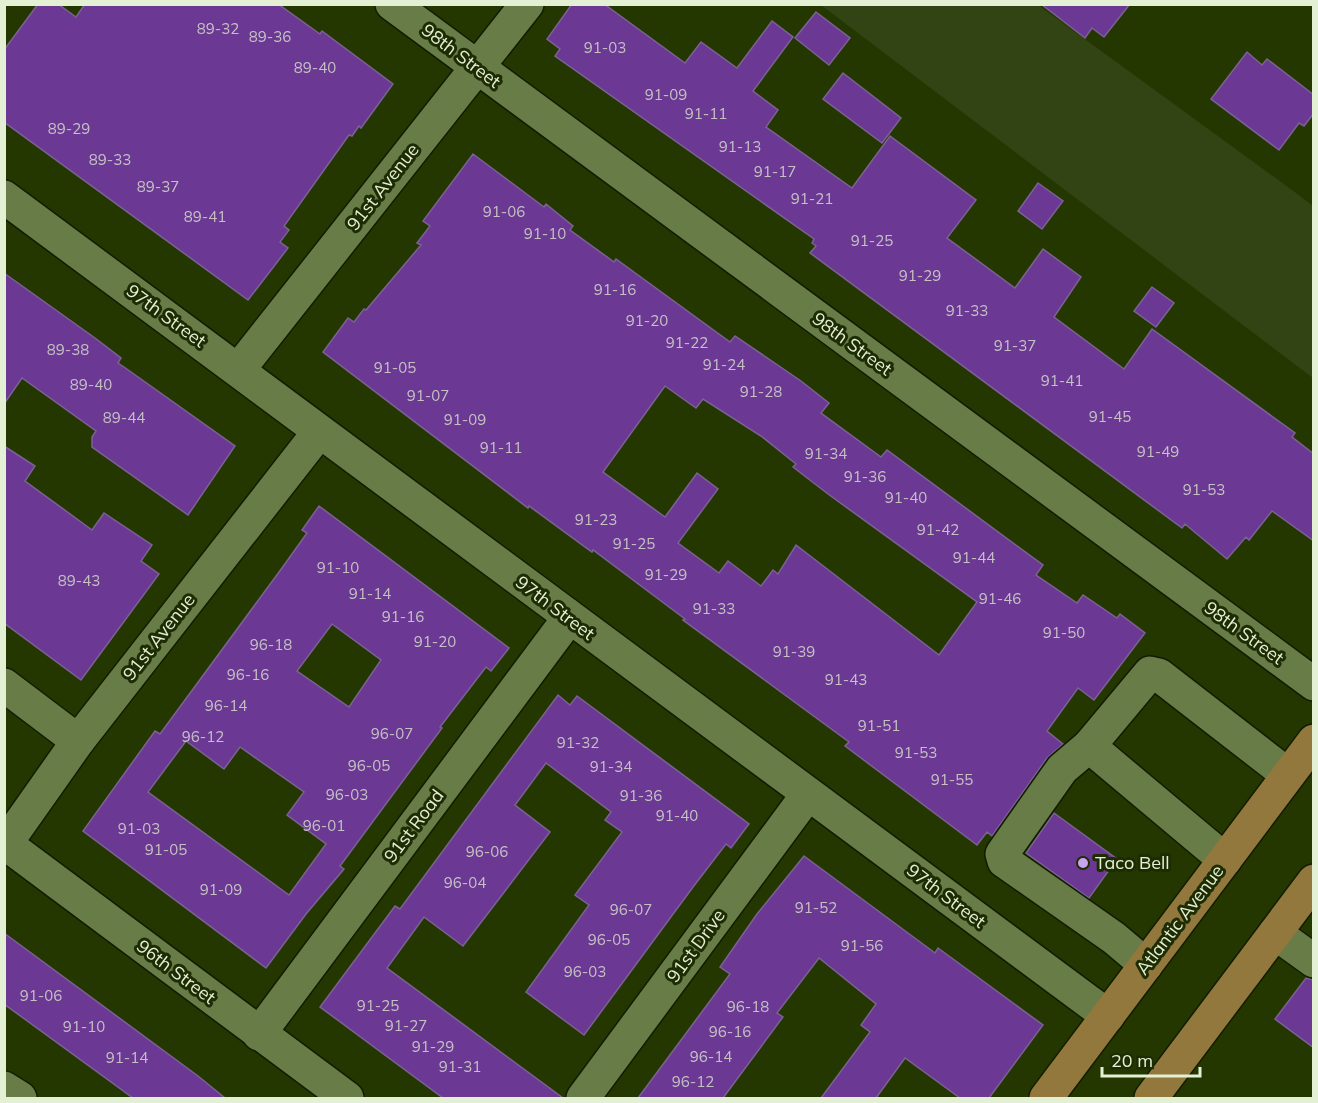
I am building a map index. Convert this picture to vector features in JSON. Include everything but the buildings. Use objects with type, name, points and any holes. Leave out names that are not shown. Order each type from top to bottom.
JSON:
[{"type":"main road","name":"Atlantic Avenue","points":[[1046,1098],[1314,741]]},
{"type":"main road","points":[[1151,1098],[1314,881]]},
{"type":"street","name":"98th Street","points":[[392,4],[1314,684]]},
{"type":"street","name":"91st Avenue","points":[[239,369],[527,4]]},
{"type":"street","name":"97th Street","points":[[4,197],[239,369],[319,432],[1108,1016]]},
{"type":"street","name":"91st Avenue","points":[[5,845],[78,741],[319,432]]},
{"type":"street","name":"91st Road","points":[[259,1034],[569,618]]},
{"type":"street","points":[[1146,965],[1114,938],[1004,861],[1002,854],[1062,769],[1089,746],[1150,673],[1160,675],[1288,775]]},
{"type":"street","points":[[4,685],[78,741]]},
{"type":"street","points":[[1089,746],[1225,860]]},
{"type":"street","name":"91st Drive","points":[[583,1098],[808,794]]},
{"type":"street","name":"96th Street","points":[[5,845],[347,1098]]},
{"type":"street","points":[[1275,933],[1314,961]]},
{"type":"street","points":[[4,1088],[20,1098]]},
{"type":"shaded area","points":[[821,5],[1038,5],[1292,190],[1313,206],[1313,378]]},
{"type":"place","name":"Taco Bell","points":[[1083,863]]}]
